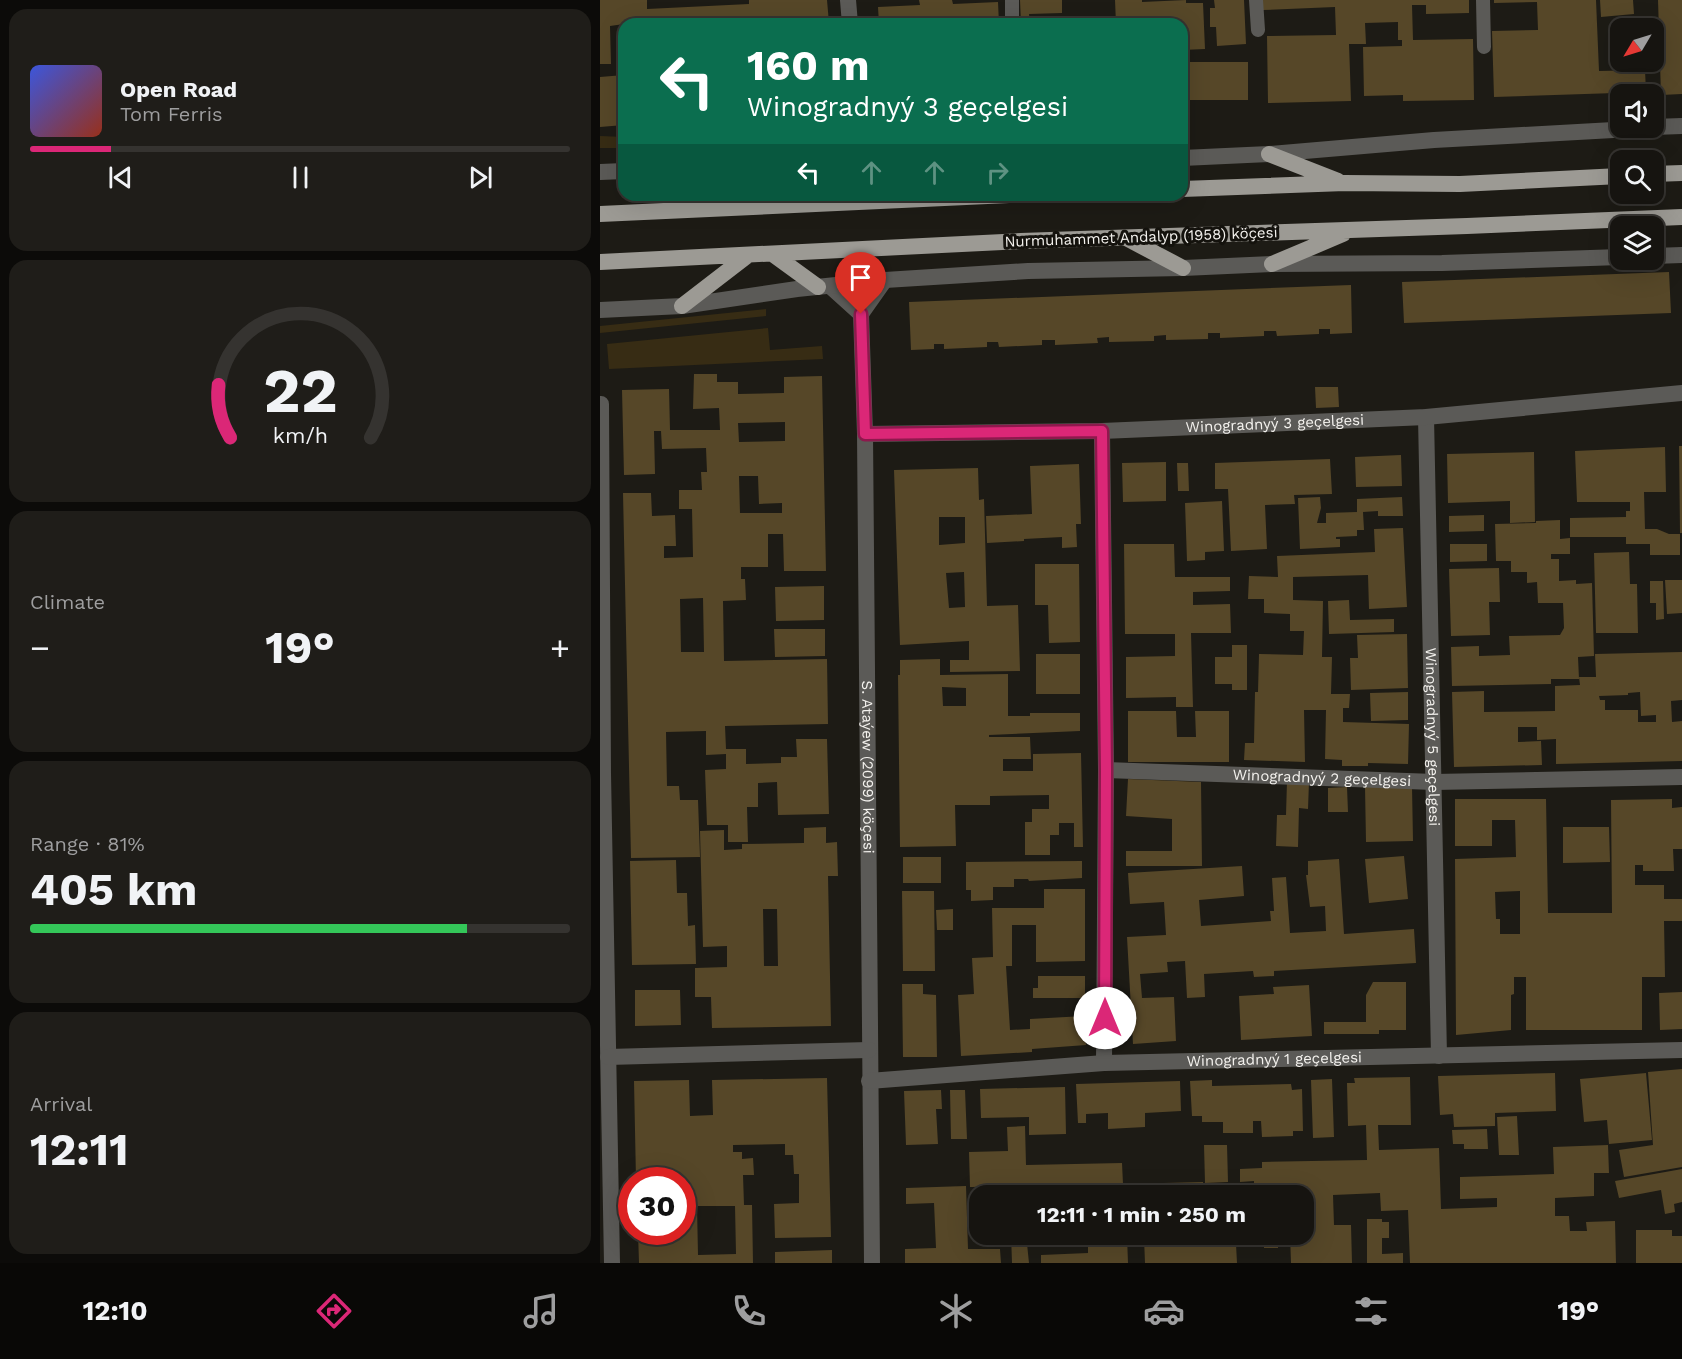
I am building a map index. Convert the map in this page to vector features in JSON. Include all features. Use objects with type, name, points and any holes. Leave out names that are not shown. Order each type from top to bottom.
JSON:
[{"type":"main road","points":[[1269,154],[1345,183]]},
{"type":"main road","points":[[1664,174],[1682,173]]},
{"type":"main road","points":[[1188,189],[1345,183],[1460,184],[1610,176]]},
{"type":"main road","points":[[736,201],[746,207]]},
{"type":"main road","points":[[600,214],[746,207],[774,201]]},
{"type":"main road","name":"Nurmuhammet Andalyp (1958) köçesi","points":[[600,262],[1021,241],[1127,239],[1682,217]]},
{"type":"main road","points":[[1272,264],[1354,230]]},
{"type":"main road","points":[[1127,239],[1183,268]]},
{"type":"main road","points":[[774,255],[824,286]]},
{"type":"main road","points":[[682,306],[747,256]]},
{"type":"street","points":[[848,0],[850,18]]},
{"type":"street","points":[[1664,127],[1682,126]]},
{"type":"street","points":[[1188,158],[1610,129]]},
{"type":"street","points":[[600,172],[618,171]]},
{"type":"street","points":[[1664,256],[1682,255]]},
{"type":"street","name":"Nurmuhammet Andalyp (1958) köçesi","points":[[600,310],[682,306],[885,280],[1028,271],[1610,257]]},
{"type":"street","points":[[824,286],[861,314],[885,280]]},
{"type":"street","name":"S. Ataýew (2099) köçesi","points":[[861,314],[865,434],[872,1263]]},
{"type":"street","name":"Winogradnyý 3 geçelgesi","points":[[865,434],[1102,431],[1426,417],[1682,393]]},
{"type":"street","points":[[600,404],[602,773],[612,1263]]},
{"type":"street","name":"Winogradnyý 5 geçelgesi","points":[[1426,417],[1439,1056]]},
{"type":"street","points":[[1102,431],[1106,770],[1104,1063]]},
{"type":"street","name":"Winogradnyý 2 geçelgesi","points":[[1106,770],[1434,782],[1682,777]]},
{"type":"street","points":[[608,1057],[869,1050]]},
{"type":"street","name":"Winogradnyý 1 geçelgesi","points":[[869,1081],[1104,1063],[1682,1050]]},
{"type":"lane","points":[[1012,0],[1012,18]]},
{"type":"lane","points":[[1256,0],[1258,30]]},
{"type":"lane","points":[[1483,0],[1484,47]]},
{"type":"shaded area","points":[[600,136],[618,137],[618,148],[600,148]]},
{"type":"shaded area","points":[[766,309],[766,316],[600,333],[600,326]]},
{"type":"shaded area","points":[[768,328],[770,350],[822,346],[823,359],[609,369],[607,344]]},
{"type":"building","points":[[600,0],[647,0],[647,9],[749,4],[749,0],[827,0],[829,18],[618,18],[618,25],[610,26],[611,64],[600,64]]},
{"type":"building","points":[[919,0],[952,0],[953,4],[998,2],[999,18],[879,18],[878,7],[920,5]]},
{"type":"building","points":[[1020,0],[1062,0],[1062,13],[1029,14],[1029,18],[1021,18]]},
{"type":"building","points":[[1115,0],[1142,0],[1142,2],[1186,0],[1186,3],[1203,3],[1205,49],[1188,50],[1188,18],[1116,18]]},
{"type":"building","points":[[1214,0],[1244,0],[1246,44],[1217,46],[1216,27],[1210,27],[1210,8],[1215,8]]},
{"type":"building","points":[[1263,0],[1469,0],[1469,13],[1426,14],[1426,5],[1412,5],[1413,40],[1473,39],[1474,100],[1403,101],[1403,95],[1364,96],[1363,47],[1402,46],[1402,40],[1398,40],[1398,22],[1365,23],[1366,44],[1349,44],[1351,101],[1268,103],[1267,36],[1336,35],[1335,7],[1263,10]]},
{"type":"building","points":[[1494,0],[1596,0],[1599,71],[1645,72],[1646,84],[1610,84],[1610,93],[1494,97],[1492,31],[1538,30],[1537,2],[1494,3]]},
{"type":"building","points":[[1600,0],[1633,0],[1634,14],[1601,17]]},
{"type":"building","points":[[1658,0],[1682,0],[1682,94],[1664,95],[1660,72],[1664,72],[1664,18],[1659,18]]},
{"type":"building","points":[[1188,62],[1248,62],[1248,100],[1188,100]]},
{"type":"building","points":[[618,76],[618,126],[600,127],[600,77]]},
{"type":"building","points":[[1669,272],[1671,313],[1404,323],[1402,282]]},
{"type":"building","points":[[1351,285],[1352,333],[1330,334],[1330,329],[1319,329],[1319,334],[1277,336],[1276,331],[1264,331],[1264,336],[1220,338],[1220,333],[1208,333],[1208,339],[1166,340],[1166,335],[1154,336],[1154,341],[1109,342],[1109,337],[1097,338],[1098,343],[1055,345],[1055,340],[1042,340],[1042,345],[999,347],[998,342],[987,342],[987,347],[944,349],[944,344],[934,344],[934,349],[911,350],[909,302]]},
{"type":"building","points":[[694,374],[717,374],[717,382],[738,382],[738,394],[784,393],[784,377],[822,376],[826,571],[784,571],[783,534],[768,534],[768,567],[741,567],[741,579],[745,579],[746,600],[723,601],[724,661],[827,659],[828,724],[725,726],[726,749],[746,749],[746,764],[781,763],[781,757],[797,757],[796,739],[827,739],[829,814],[778,815],[777,782],[758,783],[758,807],[747,807],[748,842],[728,842],[728,825],[707,825],[705,770],[726,769],[726,754],[706,755],[706,731],[666,732],[667,786],[679,786],[680,800],[698,800],[700,857],[631,858],[623,493],[651,493],[652,516],[675,515],[676,546],[664,546],[664,558],[693,557],[692,509],[679,509],[679,490],[702,490],[701,472],[707,472],[706,448],[662,449],[661,431],[654,431],[655,474],[624,475],[622,390],[669,389],[670,430],[720,430],[719,408],[693,409]],"holes":[[[785,422],[785,441],[739,442],[738,423]],[[739,476],[758,476],[759,504],[782,503],[782,513],[740,513]],[[703,598],[704,652],[681,652],[680,599]]]},
{"type":"building","points":[[1315,387],[1338,387],[1339,407],[1316,408]]},
{"type":"building","points":[[1679,446],[1682,446],[1682,533],[1680,533]]},
{"type":"building","points":[[1665,447],[1666,492],[1644,492],[1645,529],[1680,534],[1680,555],[1650,555],[1650,544],[1626,544],[1626,537],[1570,537],[1570,518],[1626,517],[1626,511],[1630,511],[1630,502],[1577,502],[1575,451]]},
{"type":"building","points":[[1534,452],[1535,522],[1510,523],[1510,501],[1448,503],[1447,454]]},
{"type":"building","points":[[1401,455],[1402,486],[1356,487],[1355,457]]},
{"type":"building","points":[[1330,459],[1332,494],[1294,495],[1295,504],[1265,505],[1267,549],[1231,551],[1228,489],[1215,489],[1215,463]]},
{"type":"building","points":[[1166,462],[1166,501],[1123,502],[1122,463]]},
{"type":"building","points":[[1177,463],[1188,463],[1189,491],[1178,491]]},
{"type":"building","points":[[1079,464],[1081,524],[1076,524],[1077,547],[1062,548],[1062,537],[987,543],[986,516],[1032,514],[1030,466]]},
{"type":"building","points":[[978,468],[979,500],[984,499],[987,606],[1018,605],[1020,671],[950,672],[950,660],[969,660],[969,641],[900,645],[894,470]],"holes":[[[939,517],[965,517],[965,543],[939,545]],[[964,572],[965,607],[949,608],[946,573]]]},
{"type":"building","points":[[1320,497],[1321,508],[1317,523],[1326,523],[1326,513],[1357,512],[1357,499],[1402,497],[1403,516],[1378,516],[1378,511],[1363,512],[1364,530],[1357,530],[1357,536],[1336,537],[1340,539],[1340,547],[1300,549],[1298,498]]},
{"type":"building","points":[[1222,501],[1224,551],[1205,552],[1205,560],[1187,561],[1185,503]]},
{"type":"building","points":[[1484,515],[1484,531],[1449,532],[1449,516]]},
{"type":"building","points":[[1560,520],[1560,539],[1570,538],[1570,554],[1551,554],[1551,559],[1559,559],[1559,581],[1576,580],[1576,584],[1592,583],[1594,656],[1578,657],[1579,679],[1551,679],[1551,684],[1452,686],[1451,647],[1479,646],[1479,656],[1510,655],[1509,636],[1560,635],[1564,628],[1563,603],[1538,603],[1537,582],[1527,583],[1527,572],[1511,572],[1511,561],[1496,561],[1495,524]]},
{"type":"building","points":[[1403,528],[1407,607],[1369,609],[1368,575],[1293,577],[1293,600],[1323,601],[1322,657],[1332,657],[1331,694],[1350,694],[1349,708],[1343,708],[1343,722],[1409,724],[1408,764],[1368,763],[1368,766],[1342,766],[1342,760],[1325,759],[1326,710],[1304,710],[1305,762],[1244,760],[1245,743],[1254,743],[1255,692],[1258,692],[1259,654],[1303,655],[1304,631],[1290,631],[1290,614],[1264,613],[1264,599],[1248,599],[1249,576],[1278,577],[1277,556],[1375,552],[1374,529]]},
{"type":"building","points":[[1124,544],[1174,544],[1175,577],[1230,577],[1230,591],[1193,592],[1193,605],[1230,604],[1231,633],[1191,633],[1193,707],[1176,707],[1176,697],[1126,698],[1126,657],[1175,656],[1175,634],[1125,634]]},
{"type":"building","points":[[1450,544],[1487,544],[1487,561],[1450,562]]},
{"type":"building","points":[[1629,552],[1630,584],[1637,584],[1638,633],[1596,633],[1594,553]]},
{"type":"building","points":[[1035,564],[1079,564],[1080,642],[1049,643],[1048,605],[1035,605]]},
{"type":"building","points":[[1499,568],[1500,602],[1489,602],[1490,635],[1451,636],[1449,569]]},
{"type":"building","points":[[1665,580],[1682,580],[1682,613],[1667,614]]},
{"type":"building","points":[[1650,581],[1663,581],[1664,619],[1656,620],[1656,603],[1650,603]]},
{"type":"building","points":[[824,586],[824,620],[776,621],[775,587]]},
{"type":"building","points":[[1349,600],[1350,620],[1394,619],[1394,632],[1329,634],[1328,601]]},
{"type":"building","points":[[774,629],[825,629],[825,656],[775,657]]},
{"type":"building","points":[[1407,634],[1408,688],[1351,690],[1350,658],[1358,658],[1357,635]]},
{"type":"building","points":[[1232,645],[1247,645],[1247,690],[1232,690],[1232,684],[1215,684],[1215,657],[1232,657]]},
{"type":"building","points":[[1682,652],[1682,700],[1671,701],[1672,722],[1682,721],[1682,761],[1556,764],[1556,739],[1537,740],[1537,727],[1518,727],[1518,742],[1541,741],[1542,765],[1454,767],[1452,692],[1484,691],[1484,712],[1555,711],[1555,686],[1580,685],[1579,677],[1596,677],[1595,654]],"holes":[[[1640,692],[1641,716],[1656,715],[1656,722],[1638,722],[1638,710],[1605,710],[1605,700],[1600,700],[1599,696],[1628,695],[1628,693]]]},
{"type":"building","points":[[1036,654],[1080,654],[1080,694],[1036,694]]},
{"type":"building","points":[[940,659],[940,675],[1008,674],[1008,716],[1030,716],[1030,713],[1080,713],[1080,731],[989,735],[989,737],[1030,737],[1031,759],[1003,759],[1003,771],[1033,771],[1033,754],[1081,753],[1083,847],[1074,847],[1074,823],[1059,823],[1059,835],[1050,835],[1050,855],[1025,855],[1025,822],[1032,822],[1032,809],[1049,809],[1049,795],[990,796],[990,805],[955,805],[956,846],[900,847],[898,675],[900,675],[900,660]],"holes":[[[942,687],[966,688],[966,706],[943,706]]]},
{"type":"building","points":[[1408,692],[1408,720],[1371,721],[1370,693]]},
{"type":"building","points":[[1128,711],[1176,711],[1177,737],[1196,737],[1195,711],[1229,711],[1229,762],[1128,762]]},
{"type":"building","points":[[1128,779],[1201,782],[1202,866],[1126,866],[1126,851],[1172,851],[1172,819],[1126,816]]},
{"type":"building","points":[[1287,781],[1309,782],[1308,809],[1299,808],[1298,847],[1276,846],[1277,815],[1286,815]]},
{"type":"building","points":[[1412,786],[1413,841],[1366,842],[1365,787]]},
{"type":"building","points":[[1347,787],[1348,812],[1328,812],[1328,788]]},
{"type":"building","points":[[1455,799],[1546,799],[1548,913],[1612,913],[1611,800],[1672,799],[1672,808],[1682,807],[1682,849],[1673,849],[1674,871],[1643,871],[1643,865],[1635,865],[1635,885],[1664,885],[1664,899],[1682,899],[1682,921],[1664,921],[1665,977],[1642,977],[1642,1030],[1526,1030],[1526,977],[1514,977],[1514,994],[1511,995],[1511,1030],[1456,1035],[1455,859],[1516,857],[1515,820],[1492,820],[1492,846],[1455,846]],"holes":[[[1520,891],[1520,934],[1500,934],[1500,919],[1496,919],[1495,892]]]},
{"type":"building","points":[[826,827],[826,843],[837,842],[838,876],[828,876],[831,1026],[712,1028],[711,997],[695,997],[695,968],[727,967],[727,946],[703,947],[700,831],[724,830],[724,850],[742,849],[742,844],[804,843],[804,828]],"holes":[[[763,909],[777,909],[778,966],[764,966]]]},
{"type":"building","points":[[1563,827],[1609,827],[1610,862],[1563,863]]},
{"type":"building","points":[[1404,856],[1408,899],[1369,903],[1365,859]]},
{"type":"building","points":[[903,857],[941,857],[941,883],[903,883]]},
{"type":"building","points":[[1339,859],[1344,934],[1414,929],[1416,963],[1274,971],[1274,976],[1254,977],[1253,971],[1204,974],[1205,997],[1187,998],[1185,961],[1167,962],[1168,972],[1140,974],[1142,998],[1174,997],[1176,1041],[1133,1044],[1127,937],[1166,935],[1164,902],[1130,904],[1128,873],[1242,866],[1244,896],[1199,900],[1201,926],[1271,921],[1270,911],[1274,911],[1272,878],[1286,877],[1290,933],[1326,931],[1325,906],[1310,907],[1306,875],[1308,875],[1308,861]]},
{"type":"building","points":[[676,860],[677,893],[687,893],[688,926],[695,925],[696,964],[632,965],[630,861]]},
{"type":"building","points":[[1082,861],[1082,878],[1029,881],[1028,879],[1014,879],[1014,887],[993,887],[993,900],[971,901],[971,890],[966,890],[966,862]]},
{"type":"building","points":[[1044,889],[1085,889],[1085,961],[1036,962],[1036,925],[1012,925],[1012,966],[1006,966],[1010,1030],[1030,1029],[1030,1019],[1084,1016],[1086,1045],[1032,1049],[1032,1052],[961,1056],[958,995],[974,994],[972,958],[993,957],[992,908],[1044,908]]},
{"type":"building","points":[[902,891],[934,891],[935,971],[903,971]]},
{"type":"building","points":[[953,909],[953,930],[937,930],[936,910]]},
{"type":"building","points":[[1038,976],[1085,976],[1085,998],[1033,998],[1033,988],[1038,988]]},
{"type":"building","points":[[1373,982],[1406,982],[1406,1030],[1379,1030],[1379,1034],[1324,1034],[1324,1022],[1366,1022],[1366,995]]},
{"type":"building","points":[[902,984],[923,984],[923,994],[936,995],[937,1057],[903,1057]]},
{"type":"building","points":[[1309,985],[1312,1036],[1241,1040],[1239,996],[1274,994],[1273,987]]},
{"type":"building","points":[[635,990],[680,990],[681,1025],[635,1026]]},
{"type":"building","points":[[1682,992],[1682,1029],[1660,1030],[1659,993]]},
{"type":"building","points":[[1682,1069],[1682,1167],[1624,1177],[1619,1150],[1653,1145],[1648,1072]]},
{"type":"building","points":[[1555,1073],[1556,1111],[1495,1113],[1495,1126],[1454,1127],[1453,1114],[1440,1115],[1438,1076]]},
{"type":"building","points":[[1646,1073],[1652,1140],[1609,1144],[1607,1120],[1584,1122],[1580,1079]]},
{"type":"building","points":[[1410,1077],[1411,1125],[1378,1125],[1379,1150],[1439,1148],[1441,1209],[1497,1207],[1497,1198],[1460,1199],[1460,1177],[1554,1174],[1553,1147],[1608,1145],[1609,1173],[1594,1173],[1594,1196],[1555,1198],[1555,1216],[1569,1216],[1570,1231],[1587,1231],[1586,1222],[1615,1221],[1616,1263],[1410,1263],[1408,1210],[1381,1211],[1380,1193],[1333,1195],[1334,1225],[1351,1225],[1352,1263],[1291,1263],[1290,1245],[1314,1245],[1314,1185],[1254,1185],[1254,1181],[1240,1182],[1240,1169],[1262,1168],[1262,1162],[1367,1160],[1366,1125],[1348,1126],[1347,1083],[1355,1083],[1354,1078]]},
{"type":"building","points":[[827,1078],[831,1237],[775,1238],[774,1204],[799,1203],[799,1174],[794,1174],[793,1155],[785,1155],[785,1144],[733,1145],[733,1152],[742,1152],[742,1159],[753,1158],[754,1175],[743,1175],[744,1205],[752,1205],[753,1263],[639,1263],[638,1245],[696,1245],[696,1167],[636,1167],[634,1081],[689,1080],[690,1116],[713,1115],[712,1080]],"holes":[[[697,1206],[735,1206],[736,1254],[698,1255]]]},
{"type":"building","points":[[1332,1079],[1334,1137],[1313,1138],[1311,1080]]},
{"type":"building","points":[[1212,1080],[1212,1086],[1291,1084],[1292,1090],[1302,1089],[1303,1131],[1293,1131],[1293,1136],[1262,1137],[1261,1121],[1253,1121],[1253,1133],[1223,1133],[1223,1122],[1202,1122],[1202,1116],[1192,1116],[1190,1081]]},
{"type":"building","points":[[1180,1081],[1181,1111],[1145,1113],[1145,1127],[1108,1129],[1108,1113],[1086,1114],[1086,1123],[1078,1123],[1076,1084]]},
{"type":"building","points":[[1065,1087],[1066,1134],[1029,1135],[1029,1117],[981,1118],[980,1089]]},
{"type":"building","points":[[941,1090],[942,1109],[936,1109],[938,1144],[906,1145],[904,1091]]},
{"type":"building","points":[[950,1090],[965,1090],[967,1139],[951,1139]]},
{"type":"building","points":[[1517,1116],[1519,1155],[1499,1155],[1497,1117]]},
{"type":"building","points":[[1025,1126],[1026,1165],[1122,1163],[1123,1184],[1203,1182],[1203,1185],[970,1185],[969,1152],[1008,1151],[1007,1127]]},
{"type":"building","points":[[1487,1129],[1488,1149],[1464,1149],[1464,1144],[1453,1144],[1452,1130]]},
{"type":"building","points":[[1204,1145],[1227,1145],[1228,1182],[1205,1183]]},
{"type":"building","points":[[1682,1169],[1682,1202],[1674,1204],[1675,1212],[1665,1214],[1661,1190],[1619,1198],[1615,1181]]},
{"type":"building","points":[[966,1186],[968,1249],[1000,1249],[1001,1263],[905,1263],[905,1249],[936,1248],[934,1203],[906,1204],[906,1188]]},
{"type":"building","points":[[1367,1219],[1382,1219],[1382,1222],[1389,1222],[1389,1238],[1382,1238],[1382,1254],[1403,1253],[1403,1263],[1367,1263]]},
{"type":"building","points":[[1636,1230],[1672,1230],[1672,1236],[1682,1236],[1682,1263],[1636,1263]]},
{"type":"building","points":[[1011,1245],[1027,1245],[1029,1263],[1012,1263]]},
{"type":"building","points":[[1088,1245],[1127,1245],[1128,1263],[1041,1263],[1041,1255],[1088,1253]]},
{"type":"building","points":[[1144,1245],[1236,1245],[1237,1263],[1145,1263]]},
{"type":"building","points":[[1264,1245],[1278,1245],[1278,1248],[1264,1248]]},
{"type":"building","points":[[832,1250],[832,1263],[775,1263],[775,1252]]},
{"type":"route","points":[[861,314],[865,434],[1102,431],[1106,770],[1105,1018]]}]
